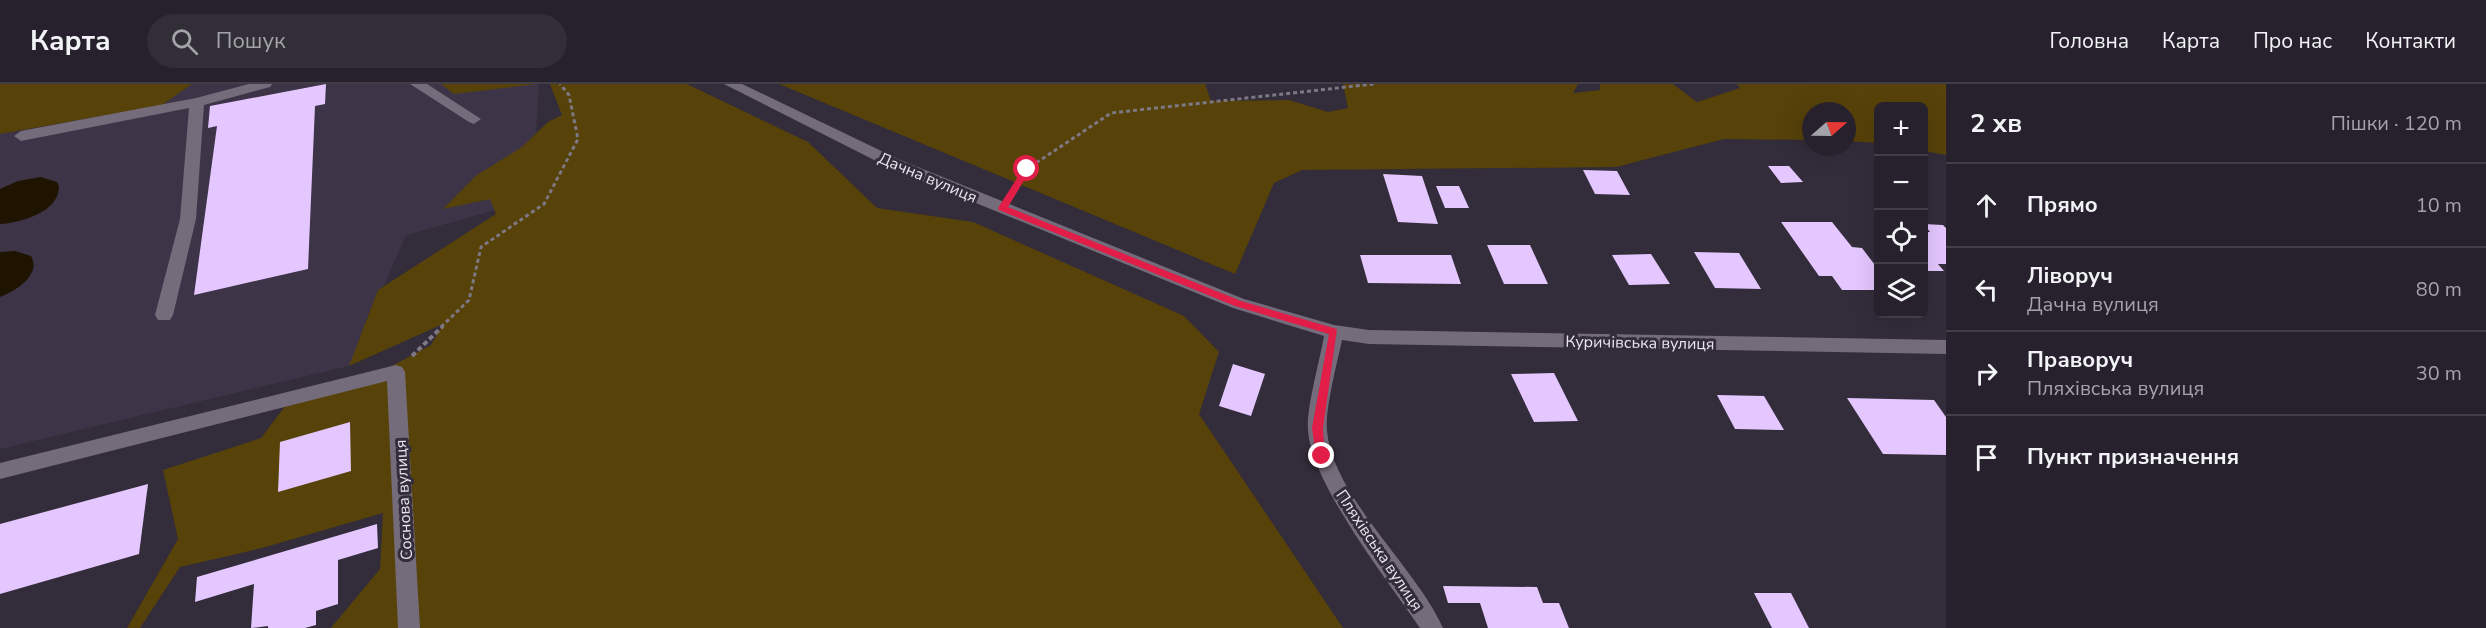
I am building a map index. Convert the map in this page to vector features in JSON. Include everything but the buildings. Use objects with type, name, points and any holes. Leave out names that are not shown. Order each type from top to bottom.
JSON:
[{"type":"street","points":[[21,136],[197,102],[266,84]]},
{"type":"street","points":[[417,84],[474,119]]},
{"type":"street","name":"Дачна вулиця","points":[[731,84],[893,163],[1002,208],[1239,304],[1334,332]]},
{"type":"street","points":[[164,315],[188,219],[197,102]]},
{"type":"street","name":"Куричівська вулиця","points":[[1334,332],[1381,337],[1946,347]]},
{"type":"street","name":"Пляхівська вулиця","points":[[1334,332],[1317,428],[1322,456],[1341,494],[1432,628]]},
{"type":"street","points":[[0,471],[396,372]]},
{"type":"street","name":"Соснова вулиця","points":[[396,372],[409,628]]},
{"type":"path","points":[[396,372],[469,300],[481,247],[544,204],[578,139],[569,95],[560,84]]},
{"type":"path","points":[[1002,208],[1027,169],[1111,113],[1374,84]]},
{"type":"shaded area","points":[[0,84],[192,84],[162,105],[0,134]]},
{"type":"shaded area","points":[[103,84],[539,84],[532,200],[406,235],[349,366],[0,449],[0,134],[94,117]]},
{"type":"shaded area","points":[[441,84],[538,84],[454,94]]},
{"type":"shaded area","points":[[550,84],[687,84],[808,142],[877,208],[973,222],[1184,316],[1219,352],[1199,414],[1343,628],[331,628],[380,569],[383,513],[262,548],[180,567],[140,628],[127,628],[178,539],[163,470],[261,438],[293,396],[375,375],[431,345],[443,324],[349,366],[378,290],[496,214],[490,199],[443,209],[477,175],[522,147],[548,122],[562,115]]},
{"type":"shaded area","points":[[779,84],[1205,84],[1211,101],[1289,100],[1328,112],[1348,108],[1343,84],[1578,84],[1573,93],[1600,90],[1600,84],[1673,84],[1697,102],[1740,88],[1737,84],[1946,84],[1946,155],[1928,152],[1928,102],[1874,102],[1874,143],[1856,142],[1856,102],[1802,102],[1802,140],[1724,139],[1616,167],[1302,170],[1274,183],[1235,274]]},
{"type":"shaded area","points":[[41,177],[57,182],[59,187],[53,203],[37,215],[0,224],[0,189],[18,181]]},
{"type":"shaded area","points":[[15,251],[31,256],[33,270],[30,276],[13,291],[0,297],[0,252]]},
{"type":"route","points":[[1027,169],[1002,208],[1239,304],[1334,332],[1317,428],[1322,456]]}]
